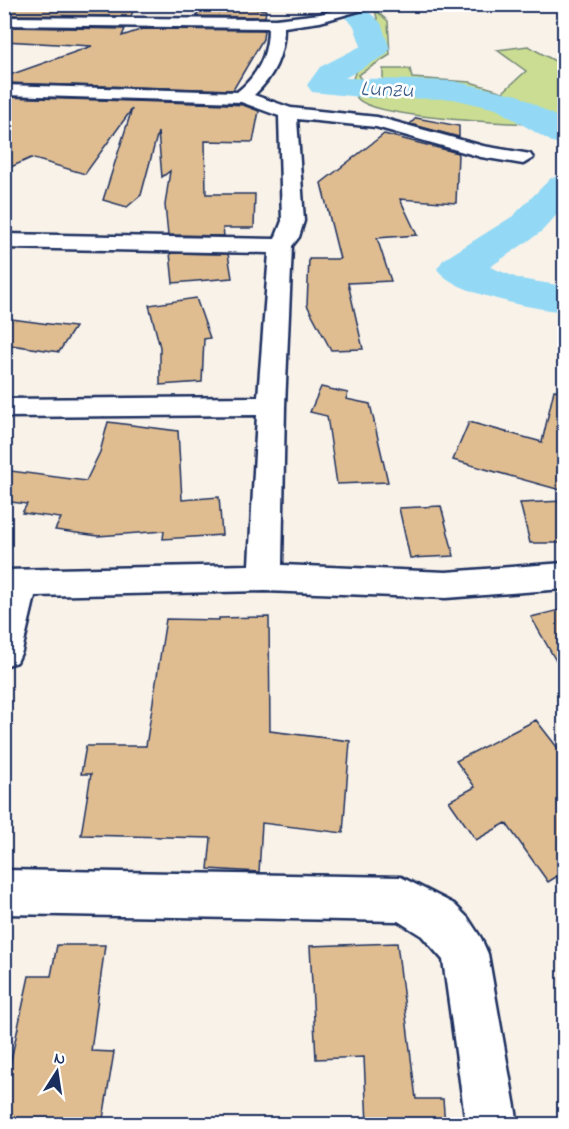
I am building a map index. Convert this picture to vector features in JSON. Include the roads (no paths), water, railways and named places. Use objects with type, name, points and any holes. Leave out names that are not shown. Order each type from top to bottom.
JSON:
[{"type":"street","points":[[4,21],[276,24],[373,5]]},
{"type":"street","points":[[241,97],[256,86],[270,64],[276,45],[276,24]]},
{"type":"street","points":[[4,90],[241,97],[265,103],[288,113],[377,122],[482,151],[523,158]]},
{"type":"street","points":[[265,578],[280,246],[288,237],[293,221],[288,113]]},
{"type":"street","points":[[4,241],[280,246]]},
{"type":"street","points":[[4,408],[271,406]]},
{"type":"street","points":[[4,651],[13,583],[265,578],[429,585],[564,576]]},
{"type":"street","points":[[4,892],[401,899],[410,903],[436,916],[456,937],[465,954],[492,1125]]},
{"type":"waterway","name":"Lunzu","points":[[343,4],[367,23],[376,49],[331,73],[323,85],[370,89],[453,90],[507,102],[564,135]]},
{"type":"waterway","name":"Lunzu","points":[[564,186],[527,224],[458,269],[510,290],[564,299]]}]
